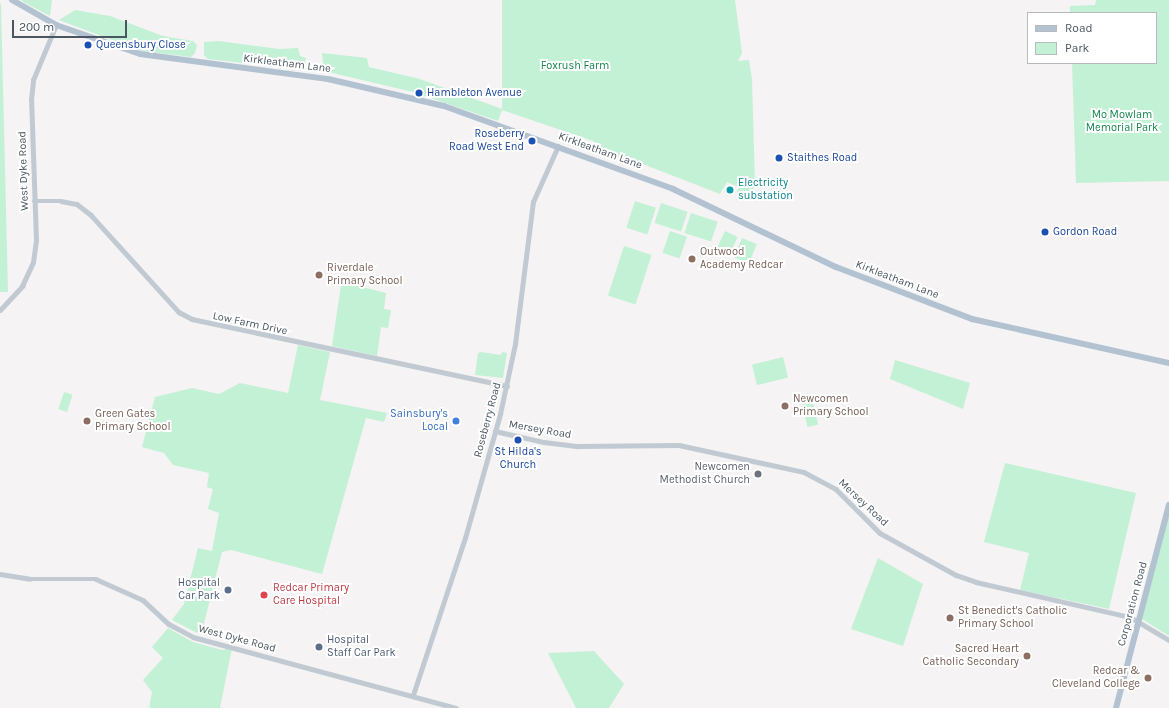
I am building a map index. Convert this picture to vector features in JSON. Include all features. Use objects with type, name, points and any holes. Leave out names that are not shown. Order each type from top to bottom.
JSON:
[{"type":"main road","name":"Kirkleatham Lane","points":[[12,0],[56,25],[118,48],[169,60],[294,73],[395,92],[467,113],[680,192],[836,267],[972,319],[1169,363]]},
{"type":"main road","name":"Corporation Road","points":[[1116,708],[1169,505]]},
{"type":"street","name":"West Dyke Road","points":[[0,310],[22,286],[33,262],[36,240],[34,201],[33,80],[56,25]]},
{"type":"street","name":"Roseberry Road","points":[[413,695],[465,538],[507,386],[533,202],[558,146]]},
{"type":"street","name":"Low Farm Drive","points":[[34,201],[60,200],[77,204],[85,210],[180,312],[192,319],[507,386]]},
{"type":"street","name":"Mersey Road","points":[[495,431],[544,442],[578,446],[679,445],[804,472],[836,489],[880,533],[956,575],[976,582],[1130,617],[1169,640]]},
{"type":"street","name":"West Dyke Road","points":[[0,574],[30,579],[96,579],[143,600],[169,624],[193,637],[413,695],[456,708]]},
{"type":"green space","points":[[21,0],[52,0],[50,16],[25,3]]},
{"type":"green space","name":"Foxrush Farm","points":[[502,0],[735,0],[742,53],[738,61],[749,60],[752,79],[755,186],[749,198],[737,191],[739,187],[727,182],[720,194],[635,161],[628,165],[593,141],[502,110],[498,121],[413,92],[324,71],[322,53],[367,58],[369,67],[420,79],[502,109]]},
{"type":"green space","name":"Mo Mowlam Memorial Park","points":[[1096,0],[1169,0],[1169,181],[1076,183],[1072,64],[1157,64],[1157,12],[1070,12],[1070,6],[1095,5]]},
{"type":"green space","points":[[0,3],[1,4],[8,292],[0,292]]},
{"type":"green space","points":[[75,10],[110,16],[163,36],[193,41],[197,45],[195,53],[191,57],[141,51],[59,20]]},
{"type":"green space","points":[[218,41],[279,49],[298,48],[300,56],[306,58],[303,68],[288,68],[208,59],[204,55],[204,42]]},
{"type":"green space","points":[[635,201],[656,208],[647,234],[626,228]]},
{"type":"green space","points":[[661,203],[688,212],[681,232],[655,223]]},
{"type":"green space","points":[[691,213],[718,222],[711,242],[685,233]]},
{"type":"green space","points":[[670,231],[687,237],[680,259],[663,253]]},
{"type":"green space","points":[[725,231],[738,237],[729,256],[716,250]]},
{"type":"green space","points":[[742,238],[757,244],[749,263],[734,257]]},
{"type":"green space","points":[[624,246],[652,255],[636,304],[608,295]]},
{"type":"green space","points":[[341,285],[355,285],[386,293],[384,309],[391,310],[388,328],[381,327],[377,356],[332,346]]},
{"type":"green space","points":[[298,345],[330,352],[320,400],[387,413],[384,422],[366,418],[322,574],[231,550],[222,552],[201,635],[172,620],[184,604],[198,548],[212,551],[219,513],[208,509],[213,489],[207,487],[209,473],[173,465],[164,453],[142,447],[155,397],[192,388],[219,394],[240,383],[288,393]]},
{"type":"green space","points":[[481,352],[501,355],[502,352],[507,353],[503,378],[475,375],[478,353]]},
{"type":"green space","points":[[783,357],[788,377],[757,385],[752,365]]},
{"type":"green space","points":[[895,360],[970,383],[963,409],[890,379]]},
{"type":"green space","points":[[64,392],[73,395],[67,412],[58,409]]},
{"type":"green space","points":[[813,402],[818,424],[807,427],[802,404]]},
{"type":"green space","points":[[1005,463],[1136,493],[1109,609],[1020,590],[1029,553],[984,542]]},
{"type":"green space","points":[[1169,514],[1169,636],[1142,619]]},
{"type":"green space","points":[[878,558],[923,584],[903,646],[851,629]]},
{"type":"green space","points":[[168,628],[193,642],[222,650],[232,648],[220,708],[149,708],[152,692],[143,680],[163,658],[152,647]]},
{"type":"green space","points":[[594,651],[624,684],[609,708],[576,708],[548,653]]},
{"type":"place","name":"Queensbury Close","points":[[88,45]]},
{"type":"place","name":"Hambleton Avenue","points":[[419,93]]},
{"type":"place","name":"Roseberry Road West End","points":[[532,141]]},
{"type":"place","name":"Staithes Road","points":[[779,158]]},
{"type":"place","name":"Electricity substation","points":[[730,190]]},
{"type":"place","name":"Gordon Road","points":[[1045,232]]},
{"type":"place","name":"Outwood Academy Redcar","points":[[692,259]]},
{"type":"place","name":"Riverdale Primary School","points":[[319,275]]},
{"type":"place","name":"Newcomen Primary School","points":[[785,406]]},
{"type":"place","name":"Green Gates Primary School","points":[[87,421]]},
{"type":"place","name":"Sainsbury's Local","points":[[456,421]]},
{"type":"place","name":"St Hilda's Church","points":[[518,440]]},
{"type":"place","name":"Newcomen Methodist Church","points":[[758,474]]},
{"type":"place","name":"Hospital Car Park","points":[[228,590]]},
{"type":"place","name":"Redcar Primary Care Hospital","points":[[264,595]]},
{"type":"place","name":"St Benedict's Catholic Primary School","points":[[950,618]]},
{"type":"place","name":"Hospital Staff Car Park","points":[[319,647]]},
{"type":"place","name":"Sacred Heart Catholic Secondary","points":[[1027,656]]},
{"type":"place","name":"Redcar & Cleveland College","points":[[1148,678]]}]
